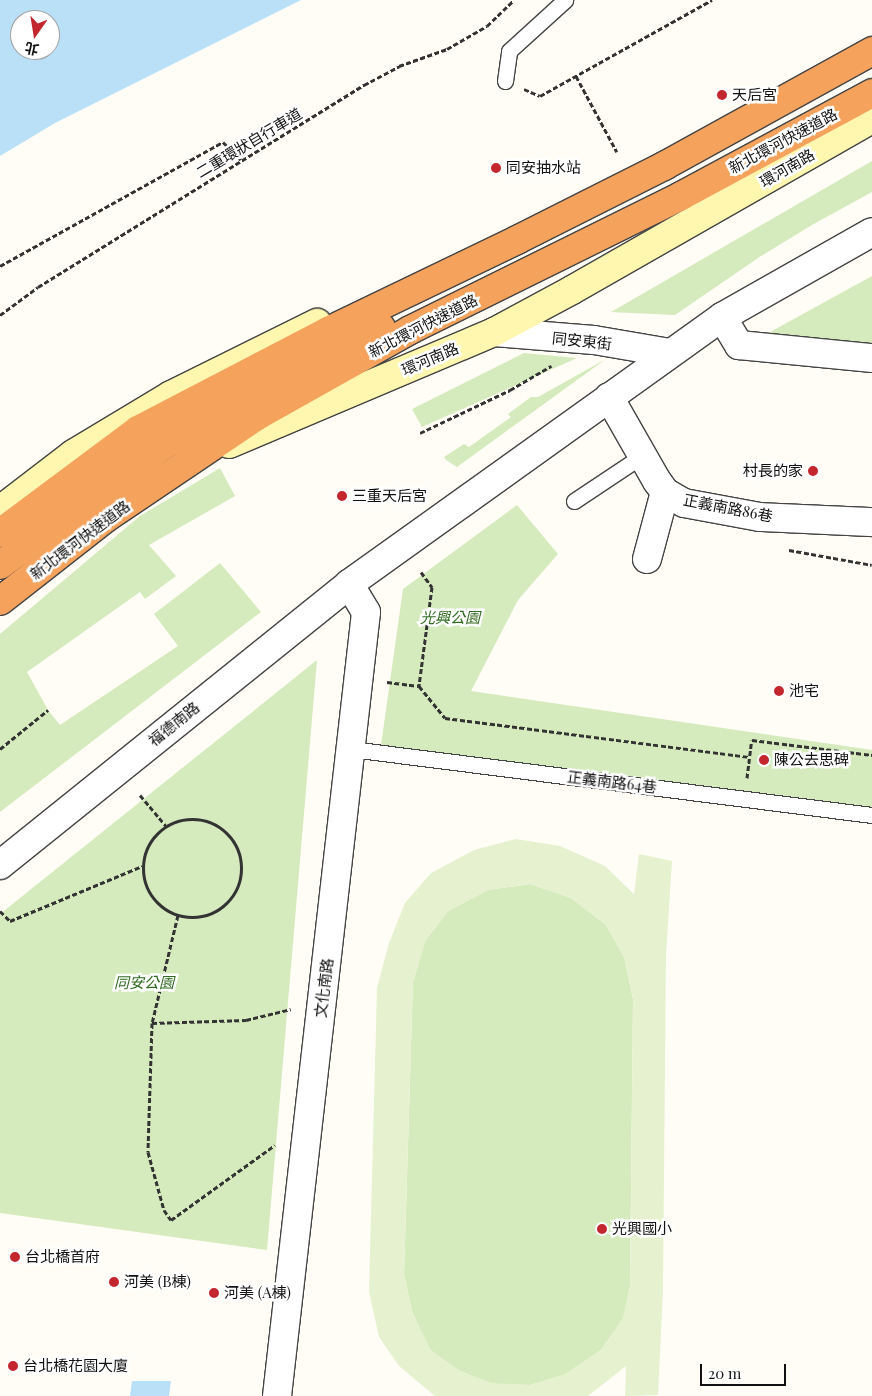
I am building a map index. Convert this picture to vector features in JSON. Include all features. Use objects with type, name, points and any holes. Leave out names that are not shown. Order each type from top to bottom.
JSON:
[{"type":"highway","points":[[0,533],[138,430],[328,331],[517,240],[664,166],[872,52]]},
{"type":"highway","name":"新北環河快速道路","points":[[0,601],[106,518],[256,416],[410,330],[681,196],[872,93]]},
{"type":"highway","points":[[0,565],[160,447],[287,374],[395,320],[517,240]]},
{"type":"street","points":[[0,510],[73,454],[171,395],[706,137],[872,43]]},
{"type":"street","name":"環河南路","points":[[0,612],[232,441],[494,332],[572,290],[872,119]]},
{"type":"street","name":"福德南路","points":[[0,865],[349,584],[670,353],[722,318],[872,232]]},
{"type":"street","points":[[722,318],[739,345],[872,358]]},
{"type":"street","name":"同安東街","points":[[494,332],[594,340],[670,353]]},
{"type":"street","name":"正義南路86巷","points":[[610,396],[665,492],[684,502],[760,516],[872,522]]},
{"type":"street","points":[[647,559],[665,492]]},
{"type":"street","name":"文化南路","points":[[277,1396],[366,612],[349,584]]},
{"type":"lane","points":[[505,81],[509,51],[564,0]]},
{"type":"lane","points":[[574,501],[643,455]]},
{"type":"lane","name":"正義南路64巷","points":[[351,749],[872,815]]},
{"type":"path","name":"二重環狀自行車道","points":[[0,315],[38,287],[240,160],[326,111],[364,85],[399,66],[447,49],[487,26],[514,0]]},
{"type":"path","points":[[540,96],[712,0]]},
{"type":"path","points":[[576,76],[617,152]]},
{"type":"path","points":[[0,266],[223,142],[240,160]]},
{"type":"path","points":[[420,433],[510,390],[552,365]]},
{"type":"path","points":[[789,550],[872,564]]},
{"type":"path","points":[[421,572],[432,587],[419,686],[445,718],[750,758]]},
{"type":"path","points":[[0,749],[48,710]]},
{"type":"path","points":[[747,780],[752,740],[872,755]]},
{"type":"path","points":[[140,795],[166,826]]},
{"type":"path","points":[[197,819],[213,824],[226,833],[235,846],[240,862],[240,878],[234,892],[224,905],[210,913],[194,917],[178,915],[164,908],[152,896],[144,882],[142,866],[146,850],[154,837],[166,826],[181,820],[197,819]]},
{"type":"path","points":[[0,911],[10,921],[142,866]]},
{"type":"path","points":[[178,915],[152,1022],[148,1152],[164,1210],[171,1220],[274,1145]]},
{"type":"path","points":[[152,1022],[246,1020],[291,1009]]},
{"type":"green space","points":[[872,161],[872,192],[761,256],[675,315],[611,312]]},
{"type":"green space","points":[[872,276],[872,346],[761,337],[841,293]]},
{"type":"green space","points":[[524,353],[577,358],[422,427],[412,409]]},
{"type":"green space","points":[[606,359],[457,467],[444,457],[464,444],[469,447],[511,417],[508,414],[531,397],[538,397]]},
{"type":"green space","points":[[220,468],[235,496],[149,545],[176,576],[145,599],[140,592],[27,672],[48,710],[60,725],[178,646],[154,614],[220,563],[261,612],[0,812],[0,634],[140,516]]},
{"type":"green space","name":"光興公園","points":[[517,505],[558,554],[518,600],[471,691],[872,750],[872,807],[381,745],[403,589]]},
{"type":"green space","name":"同安公園","points":[[317,660],[267,1250],[0,1213],[0,914]]},
{"type":"green space","points":[[516,839],[560,846],[605,866],[634,894],[639,854],[672,861],[666,955],[663,1291],[658,1395],[625,1396],[626,1366],[588,1396],[435,1396],[399,1366],[379,1337],[369,1292],[377,988],[389,943],[405,903],[431,873],[474,850]],"holes":[[[530,884],[571,898],[606,925],[624,957],[633,999],[630,1285],[623,1318],[601,1350],[565,1374],[530,1385],[492,1383],[458,1370],[431,1350],[412,1312],[404,1274],[413,982],[425,941],[448,911],[488,890]]]},
{"type":"green space","points":[[530,884],[571,898],[606,925],[624,957],[633,999],[630,1286],[623,1319],[601,1350],[565,1375],[530,1385],[492,1384],[458,1370],[430,1350],[412,1312],[404,1274],[413,982],[425,941],[448,911],[488,890]]},
{"type":"water","points":[[0,0],[301,0],[55,123],[0,156]]},
{"type":"water","points":[[132,1381],[171,1381],[169,1396],[130,1396]]},
{"type":"place","name":"天后宮","points":[[722,95]]},
{"type":"place","name":"同安抽水站","points":[[496,168]]},
{"type":"place","name":"村長的家","points":[[813,471]]},
{"type":"place","name":"三重天后宮","points":[[342,496]]},
{"type":"place","name":"池宅","points":[[779,691]]},
{"type":"place","name":"陳公去思碑","points":[[764,760]]},
{"type":"place","name":"光興國小","points":[[602,1229]]},
{"type":"place","name":"台北橋首府","points":[[15,1257]]},
{"type":"place","name":"河美 (B棟)","points":[[114,1282]]},
{"type":"place","name":"河美 (A棟)","points":[[214,1293]]},
{"type":"place","name":"台北橋花園大廈","points":[[13,1366]]}]
